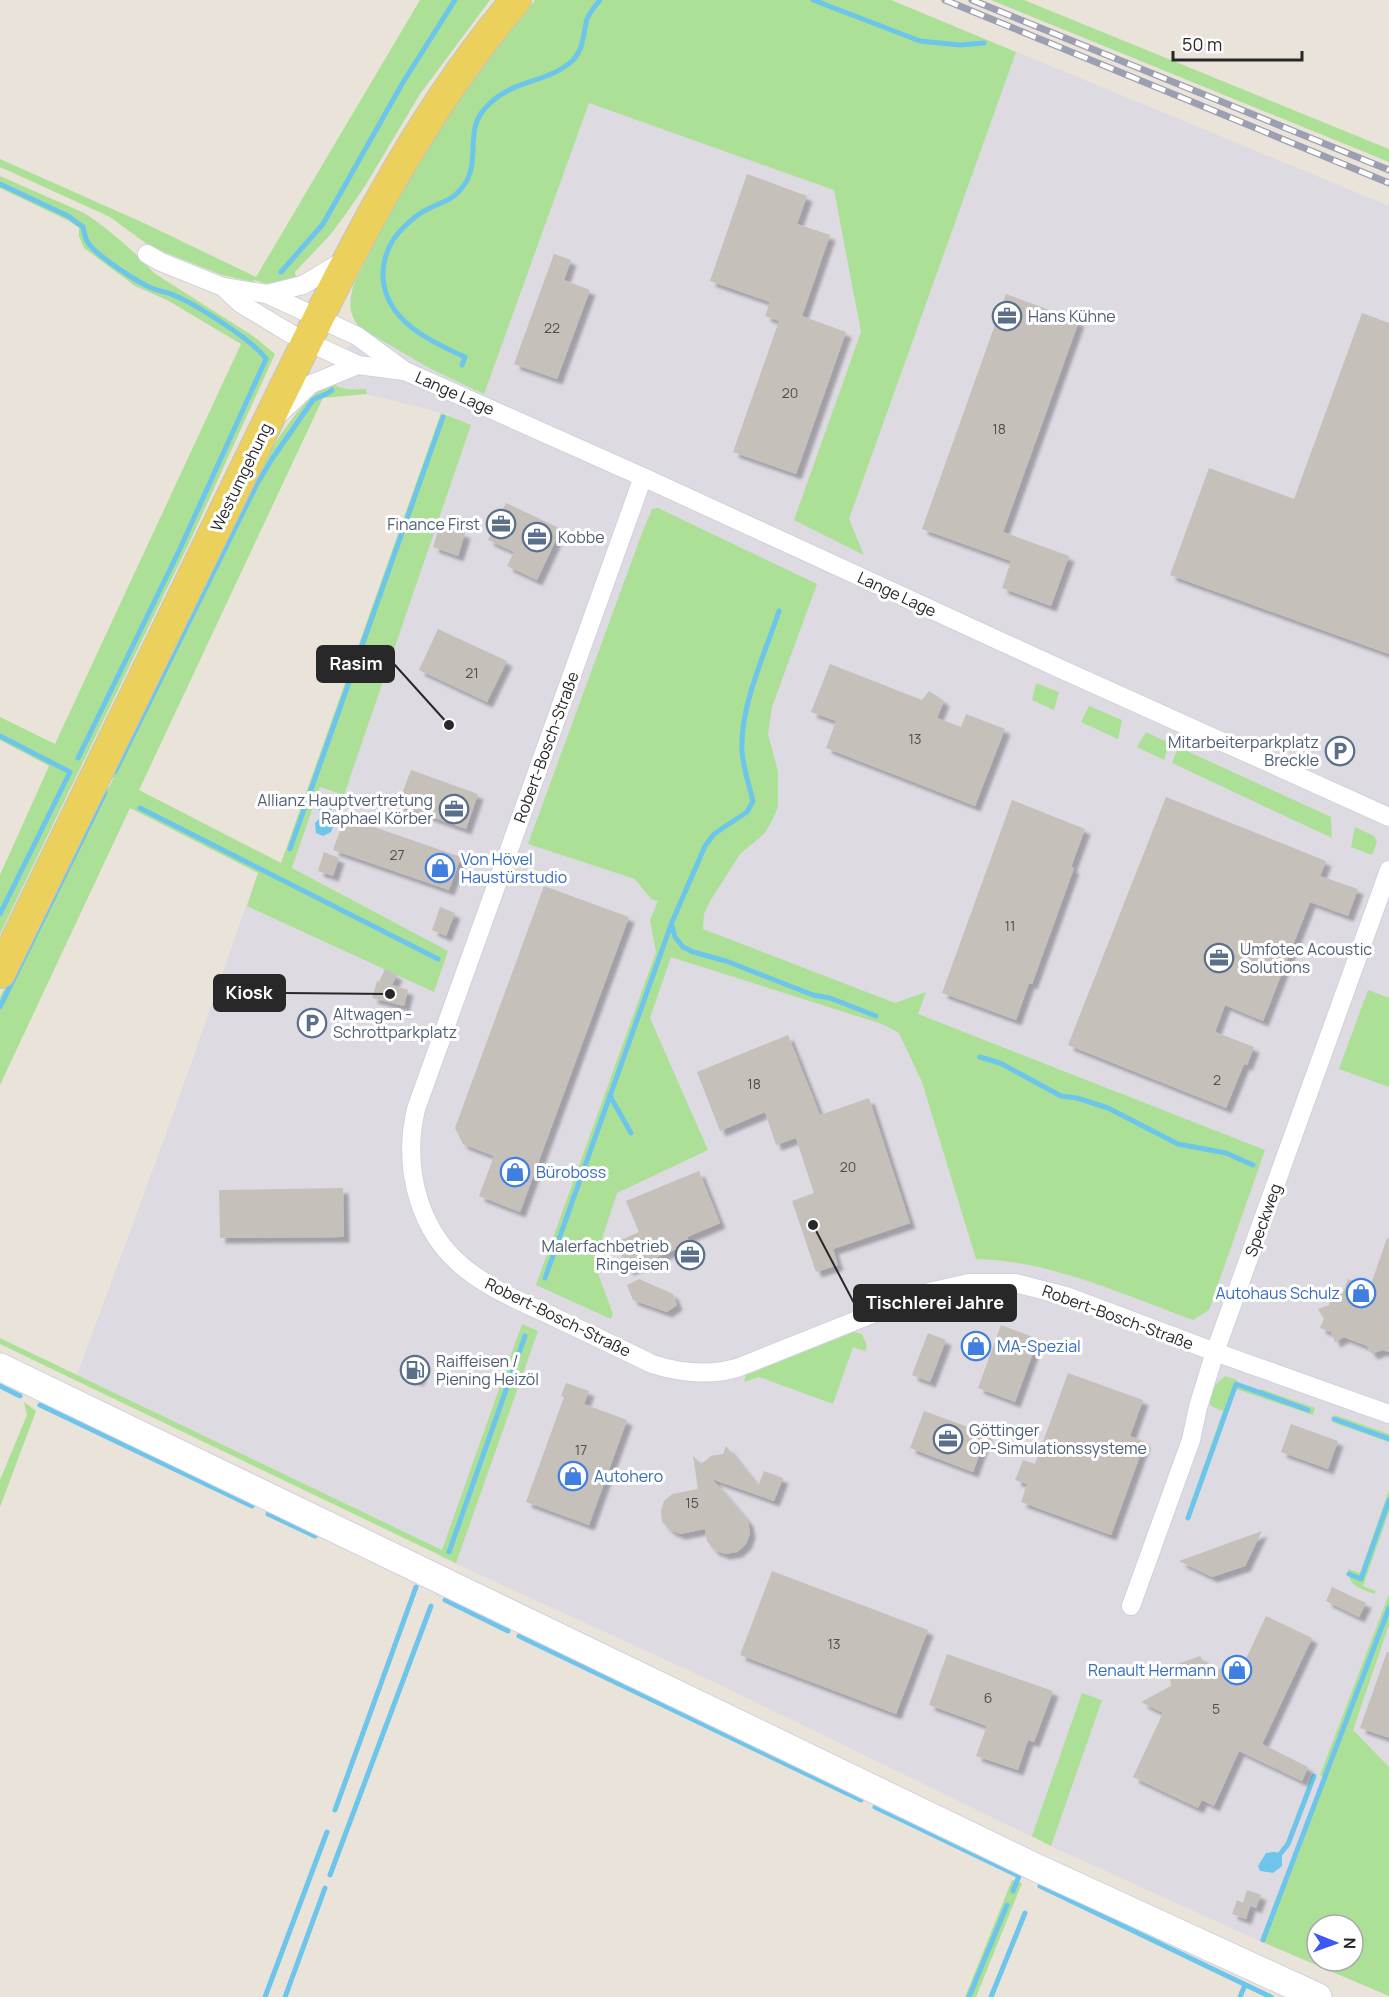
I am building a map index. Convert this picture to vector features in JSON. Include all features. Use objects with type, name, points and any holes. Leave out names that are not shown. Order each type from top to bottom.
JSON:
[{"type":"main road","name":"Westumgehung","points":[[0,973],[314,330],[406,153],[462,68],[516,0]]},
{"type":"main road","points":[[0,1367],[1025,1862],[1318,1997]]},
{"type":"street","points":[[147,254],[223,287],[267,294],[303,285],[352,255]]},
{"type":"street","points":[[223,287],[240,303],[291,334],[314,330]]},
{"type":"street","points":[[267,294],[314,330]]},
{"type":"street","name":"Lange Lage","points":[[314,330],[358,365]]},
{"type":"street","name":"Lange Lage","points":[[314,330],[357,336],[405,371],[1389,817]]},
{"type":"street","name":"Lange Lage","points":[[266,427],[310,384],[358,365],[405,371]]},
{"type":"street","name":"Robert-Bosch-Straße","points":[[643,477],[416,1109],[410,1148],[413,1178],[420,1207],[436,1236],[457,1261],[484,1282],[652,1364],[670,1370],[716,1373],[737,1368],[925,1293],[949,1286],[986,1282],[1015,1283],[1066,1296],[1389,1414]]},
{"type":"street","name":"Speckweg","points":[[1131,1605],[1191,1440],[1198,1407],[1215,1352],[1389,870]]},
{"type":"shaded area","points":[[535,0],[891,0],[1389,206],[1389,1996],[1335,1973],[1365,1973],[1365,1913],[1305,1913],[1305,1960],[1051,1846],[712,1681],[439,1556],[441,1550],[77,1375],[173,1115],[264,855],[292,868],[450,415],[367,394],[365,389],[336,387],[331,382],[359,327],[351,311],[350,298],[354,284],[404,184]]},
{"type":"green space","points":[[420,0],[490,0],[420,94],[345,215],[331,234],[295,272],[297,281],[274,286],[222,275],[151,247],[110,217],[0,167],[0,159],[146,224],[256,277]]},
{"type":"green space","points":[[535,0],[891,0],[1016,52],[849,519],[864,555],[794,520],[861,332],[834,190],[589,103],[484,394],[431,369],[359,327],[355,322],[350,306],[354,284],[404,184],[443,117]]},
{"type":"green space","points":[[991,0],[1024,0],[1389,149],[1389,162]]},
{"type":"green space","points":[[0,176],[84,213],[121,241],[154,273],[253,336],[275,354],[191,539],[0,934],[0,875],[49,766],[0,740],[0,717],[55,744],[241,344],[167,300],[135,286],[84,248],[79,236],[79,228],[0,188]]},
{"type":"green space","points":[[331,382],[343,388],[366,389],[367,394],[323,398],[139,790],[281,863],[441,413],[471,425],[344,795],[320,787],[292,868],[448,951],[434,992],[247,906],[258,873],[130,808],[0,1085],[0,997],[101,793],[112,782],[113,766],[259,470],[293,418],[312,397]]},
{"type":"green space","points":[[658,508],[817,584],[772,707],[768,734],[778,772],[778,807],[764,834],[740,854],[710,901],[704,914],[703,929],[895,1003],[926,992],[918,1014],[1265,1150],[1209,1310],[1193,1320],[1059,1272],[1004,1261],[976,1259],[922,1082],[899,1033],[882,1024],[671,957],[650,1018],[708,1150],[617,1193],[594,1263],[613,1314],[611,1319],[536,1285],[656,952],[650,920],[658,901],[651,899],[635,879],[528,844],[642,533],[652,509]]},
{"type":"green space","points":[[1036,683],[1059,692],[1054,710],[1032,700]]},
{"type":"green space","points":[[1089,706],[1122,720],[1118,739],[1081,722]]},
{"type":"green space","points":[[1146,732],[1169,743],[1164,760],[1137,747]]},
{"type":"green space","points":[[1178,747],[1331,817],[1332,838],[1172,763]]},
{"type":"green space","points":[[1355,827],[1374,836],[1377,842],[1372,855],[1351,847]]},
{"type":"green space","points":[[1368,990],[1389,998],[1389,1087],[1339,1069]]},
{"type":"green space","points":[[522,1324],[538,1331],[456,1563],[0,1344],[0,1338],[442,1550]]},
{"type":"green space","points":[[853,1332],[862,1334],[867,1346],[865,1351],[853,1347],[833,1404],[759,1377],[744,1382],[746,1375]]},
{"type":"green space","points":[[1225,1376],[1237,1380],[1236,1385],[1258,1393],[1261,1389],[1315,1408],[1313,1415],[1236,1389],[1190,1519],[1186,1517],[1223,1411],[1211,1406],[1209,1402],[1215,1385]]},
{"type":"green space","points":[[24,1402],[36,1411],[0,1507],[0,1480],[27,1415]]},
{"type":"green space","points":[[1335,1415],[1389,1434],[1389,1442],[1332,1422]]},
{"type":"green space","points":[[1389,1490],[1389,1512],[1363,1586],[1376,1591],[1374,1594],[1353,1583],[1348,1575],[1348,1569],[1360,1573]]},
{"type":"green space","points":[[1389,1594],[1389,1625],[1353,1730],[1389,1767],[1389,1996],[1335,1973],[1365,1973],[1365,1913],[1305,1913],[1305,1960],[1260,1941],[1323,1777],[1320,1775]]},
{"type":"green space","points":[[1082,1693],[1102,1700],[1051,1846],[1032,1836]]},
{"type":"green space","points":[[1012,1880],[1022,1883],[976,1997],[965,1997]]},
{"type":"water","points":[[325,804],[331,807],[336,819],[331,832],[323,836],[316,833],[315,823],[319,819],[319,808]]},
{"type":"water","points":[[1266,1853],[1282,1853],[1282,1866],[1273,1873],[1260,1871],[1258,1866]]},
{"type":"building","points":[[747,174],[807,196],[797,224],[830,235],[802,316],[846,332],[796,474],[733,452],[779,321],[765,316],[770,302],[710,281]]},
{"type":"building","points":[[554,254],[571,260],[564,280],[590,290],[557,379],[514,364]]},
{"type":"building","points":[[1006,294],[1079,321],[1003,532],[1069,556],[1051,606],[1002,588],[1011,561],[922,529]]},
{"type":"building","points":[[1362,313],[1389,323],[1389,654],[1170,575],[1209,468],[1294,499]]},
{"type":"building","points":[[506,503],[561,529],[537,580],[507,566],[514,552],[488,540]]},
{"type":"building","points":[[440,525],[465,533],[458,556],[433,547]]},
{"type":"building","points":[[438,629],[507,661],[487,702],[419,670]]},
{"type":"building","points":[[830,664],[922,700],[929,691],[944,701],[937,718],[961,727],[966,714],[1005,729],[975,806],[826,748],[836,721],[811,712]]},
{"type":"building","points":[[411,770],[478,794],[466,829],[398,805]]},
{"type":"building","points":[[1166,797],[1326,861],[1320,876],[1358,889],[1348,916],[1310,902],[1263,1021],[1225,1005],[1215,1032],[1254,1047],[1247,1065],[1244,1064],[1226,1108],[1068,1045]]},
{"type":"building","points":[[1012,800],[1085,829],[1071,867],[1074,868],[1032,984],[1029,983],[1016,1020],[942,993]]},
{"type":"building","points":[[345,817],[461,857],[449,890],[333,850]]},
{"type":"building","points":[[324,852],[339,858],[333,876],[318,871]]},
{"type":"building","points":[[544,886],[629,917],[520,1212],[479,1196],[494,1156],[463,1144],[455,1128]]},
{"type":"building","points":[[440,907],[455,913],[446,936],[432,930]]},
{"type":"building","points":[[385,969],[397,975],[392,985],[408,990],[404,1006],[372,998],[377,981],[379,982]]},
{"type":"building","points":[[788,1035],[820,1115],[869,1098],[910,1223],[833,1249],[838,1265],[816,1272],[792,1201],[814,1193],[796,1138],[776,1145],[765,1112],[720,1131],[697,1072]]},
{"type":"building","points":[[699,1171],[720,1223],[687,1237],[690,1243],[628,1270],[616,1242],[639,1232],[626,1201]]},
{"type":"building","points":[[343,1188],[344,1237],[220,1238],[219,1190]]},
{"type":"building","points":[[1387,1238],[1389,1239],[1389,1352],[1382,1350],[1372,1354],[1367,1346],[1344,1337],[1335,1342],[1331,1332],[1320,1328],[1324,1319],[1318,1309],[1329,1305],[1331,1298],[1343,1293],[1348,1279],[1370,1287]]},
{"type":"building","points":[[639,1279],[673,1294],[677,1305],[667,1312],[633,1300],[627,1285]]},
{"type":"building","points":[[1001,1325],[1038,1339],[1015,1402],[978,1388]]},
{"type":"building","points":[[928,1333],[946,1340],[930,1382],[912,1375]]},
{"type":"building","points":[[412,1359],[425,1365],[418,1381],[404,1375]]},
{"type":"building","points":[[1068,1373],[1143,1400],[1130,1436],[1145,1442],[1111,1535],[1021,1502],[1027,1484],[1015,1480],[1023,1460],[1035,1464]]},
{"type":"building","points":[[566,1383],[589,1391],[584,1404],[627,1420],[589,1525],[526,1502],[564,1397],[561,1396]]},
{"type":"building","points":[[924,1411],[987,1434],[973,1472],[910,1448]]},
{"type":"building","points":[[1291,1424],[1338,1441],[1328,1469],[1281,1452]]},
{"type":"building","points":[[726,1446],[758,1486],[764,1471],[783,1478],[774,1501],[712,1479],[748,1521],[750,1533],[746,1544],[737,1552],[725,1554],[714,1550],[707,1541],[705,1529],[680,1534],[670,1530],[662,1522],[661,1511],[664,1501],[672,1494],[698,1489],[693,1456],[701,1464],[711,1456],[723,1454]]},
{"type":"building","points":[[1262,1531],[1245,1566],[1212,1577],[1179,1561]]},
{"type":"building","points":[[772,1571],[928,1630],[896,1714],[740,1655]]},
{"type":"building","points":[[1332,1587],[1366,1603],[1359,1617],[1326,1601]]},
{"type":"building","points":[[1266,1616],[1312,1638],[1262,1744],[1308,1767],[1302,1781],[1239,1751],[1214,1806],[1202,1800],[1198,1808],[1133,1777],[1163,1713],[1141,1702],[1171,1686],[1169,1667],[1200,1656],[1211,1672],[1246,1659]]},
{"type":"building","points":[[1387,1652],[1389,1652],[1389,1738],[1360,1728]]},
{"type":"building","points":[[947,1654],[1053,1691],[1034,1742],[1028,1740],[1018,1770],[976,1756],[987,1726],[929,1705]]},
{"type":"building","points":[[1247,1890],[1261,1895],[1256,1908],[1249,1905],[1246,1919],[1232,1914],[1237,1900],[1243,1903]]},
{"type":"waterway","points":[[281,272],[323,224],[402,84],[455,0]]},
{"type":"waterway","points":[[462,365],[465,357],[423,336],[400,317],[391,305],[385,291],[383,275],[386,255],[396,236],[410,222],[461,189],[471,170],[475,130],[482,112],[503,93],[562,69],[572,61],[581,46],[587,19],[600,0]]},
{"type":"waterway","points":[[813,0],[920,41],[960,45],[984,43]]},
{"type":"waterway","points":[[0,184],[68,216],[83,227],[86,238],[94,249],[129,276],[156,290],[171,294],[208,314],[249,342],[266,359],[178,553],[78,758]]},
{"type":"waterway","points":[[115,772],[257,484],[313,400],[332,390]]},
{"type":"waterway","points":[[290,849],[443,417]]},
{"type":"waterway","points":[[545,1278],[672,922],[705,846],[714,834],[747,812],[753,801],[745,770],[742,734],[749,698],[779,611]]},
{"type":"waterway","points":[[0,736],[70,772],[0,914]]},
{"type":"waterway","points":[[0,1007],[105,793]]},
{"type":"waterway","points":[[140,808],[438,959]]},
{"type":"waterway","points":[[672,926],[675,937],[683,947],[693,952],[726,961],[813,995],[830,998],[876,1016]]},
{"type":"waterway","points":[[980,1057],[1000,1063],[1061,1096],[1077,1098],[1108,1108],[1178,1144],[1226,1153],[1253,1165]]},
{"type":"waterway","points":[[610,1096],[631,1133]]},
{"type":"waterway","points":[[449,1552],[525,1336]]},
{"type":"waterway","points":[[1188,1518],[1236,1384],[1308,1410]]},
{"type":"waterway","points":[[0,1386],[20,1396]]},
{"type":"waterway","points":[[40,1405],[252,1506]]},
{"type":"waterway","points":[[1334,1419],[1389,1439]]},
{"type":"waterway","points":[[1349,1574],[1361,1579],[1389,1500]]},
{"type":"waterway","points":[[268,1514],[315,1536]]},
{"type":"waterway","points":[[335,1810],[416,1587]]},
{"type":"waterway","points":[[445,1600],[508,1631]]},
{"type":"waterway","points":[[330,1875],[431,1606]]},
{"type":"waterway","points":[[1263,1940],[1389,1608]]},
{"type":"waterway","points":[[519,1636],[861,1800]]},
{"type":"waterway","points":[[1277,1858],[1288,1844],[1314,1776]]},
{"type":"waterway","points":[[875,1807],[1019,1876],[1013,1891]]},
{"type":"waterway","points":[[265,1997],[327,1832]]},
{"type":"waterway","points":[[1040,1886],[1271,1997]]},
{"type":"waterway","points":[[285,1997],[325,1888]]},
{"type":"waterway","points":[[969,1997],[1007,1905]]},
{"type":"waterway","points":[[991,1997],[1025,1913]]},
{"type":"waterway","points":[[1240,1997],[1245,1985]]},
{"type":"railway","points":[[945,0],[1389,183]]},
{"type":"railway","points":[[972,0],[1389,170]]},
{"type":"place","name":"Hans Kühne","points":[[1007,316]]},
{"type":"place","name":"Finance First","points":[[501,524]]},
{"type":"place","name":"Kobbe","points":[[537,537]]},
{"type":"place","name":"Rasim","points":[[449,725]]},
{"type":"place","name":"Mitarbeiterparkplatz Breckle","points":[[1340,751]]},
{"type":"place","name":"Allianz Hauptvertretung Raphael Körber","points":[[454,809]]},
{"type":"place","name":"Von Hövel Haustürstudio","points":[[440,868]]},
{"type":"place","name":"Umfotec Acoustic Solutions","points":[[1219,958]]},
{"type":"place","name":"Kiosk","points":[[390,994]]},
{"type":"place","name":"Altwagen - Schrottparkplatz","points":[[312,1023]]},
{"type":"place","name":"Büroboss","points":[[515,1172]]},
{"type":"place","name":"Tischlerei Jahre","points":[[813,1225]]},
{"type":"place","name":"Malerfachbetrieb Ringeisen","points":[[690,1255]]},
{"type":"place","name":"Autohaus Schulz","points":[[1361,1293]]},
{"type":"place","name":"MA-Spezial","points":[[976,1346]]},
{"type":"place","name":"Raiffeisen / Piening Heizöl","points":[[415,1370]]},
{"type":"place","name":"Göttinger OP-Simulationssysteme","points":[[948,1439]]},
{"type":"place","name":"Autohero","points":[[573,1476]]},
{"type":"place","name":"Renault Hermann","points":[[1237,1670]]}]
